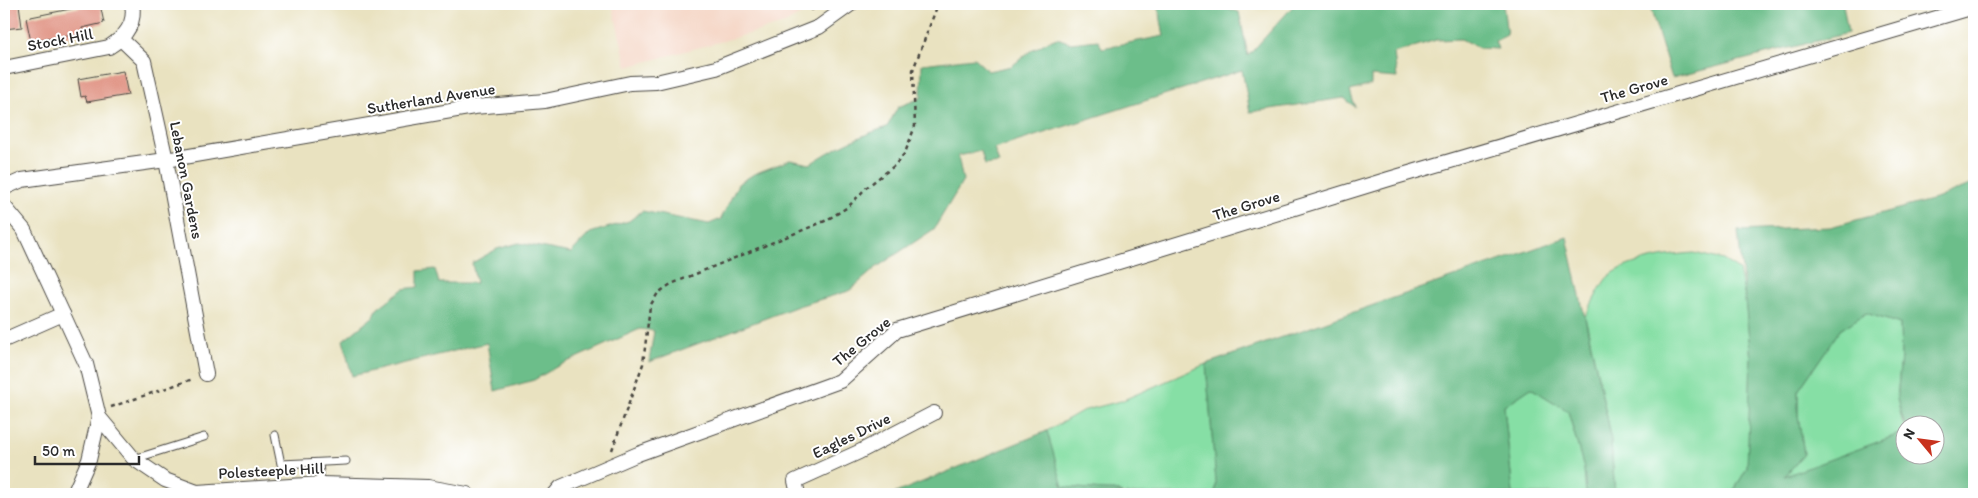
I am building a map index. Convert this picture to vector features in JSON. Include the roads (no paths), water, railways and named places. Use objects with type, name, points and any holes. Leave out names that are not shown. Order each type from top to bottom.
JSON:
[{"type":"street","points":[[121,39],[130,27],[134,13],[132,4]]},
{"type":"street","name":"Sutherland Avenue","points":[[4,188],[22,180],[166,160],[474,107],[545,101],[630,82],[656,82],[708,70],[819,26],[851,4]]},
{"type":"street","name":"The Grove","points":[[555,494],[562,487],[638,454],[840,381],[897,330],[1357,189],[1974,7]]},
{"type":"street","name":"Stock Hill","points":[[4,68],[109,47],[121,39]]},
{"type":"street","name":"Lebanon Gardens","points":[[121,39],[144,61],[166,160],[206,374]]},
{"type":"street","name":"Polesteeple Hill","points":[[4,206],[24,230],[64,314],[86,364],[98,414],[134,458],[165,480],[197,492],[321,484],[428,487],[465,494]]},
{"type":"street","points":[[4,340],[64,314]]},
{"type":"street","name":"Eagles Drive","points":[[798,494],[795,480],[858,452],[934,413]]},
{"type":"street","points":[[74,494],[89,460],[98,414]]},
{"type":"lane","points":[[275,435],[281,464],[346,461]]},
{"type":"lane","points":[[134,458],[204,437]]},
{"type":"lane","points":[[319,463],[321,484]]}]
